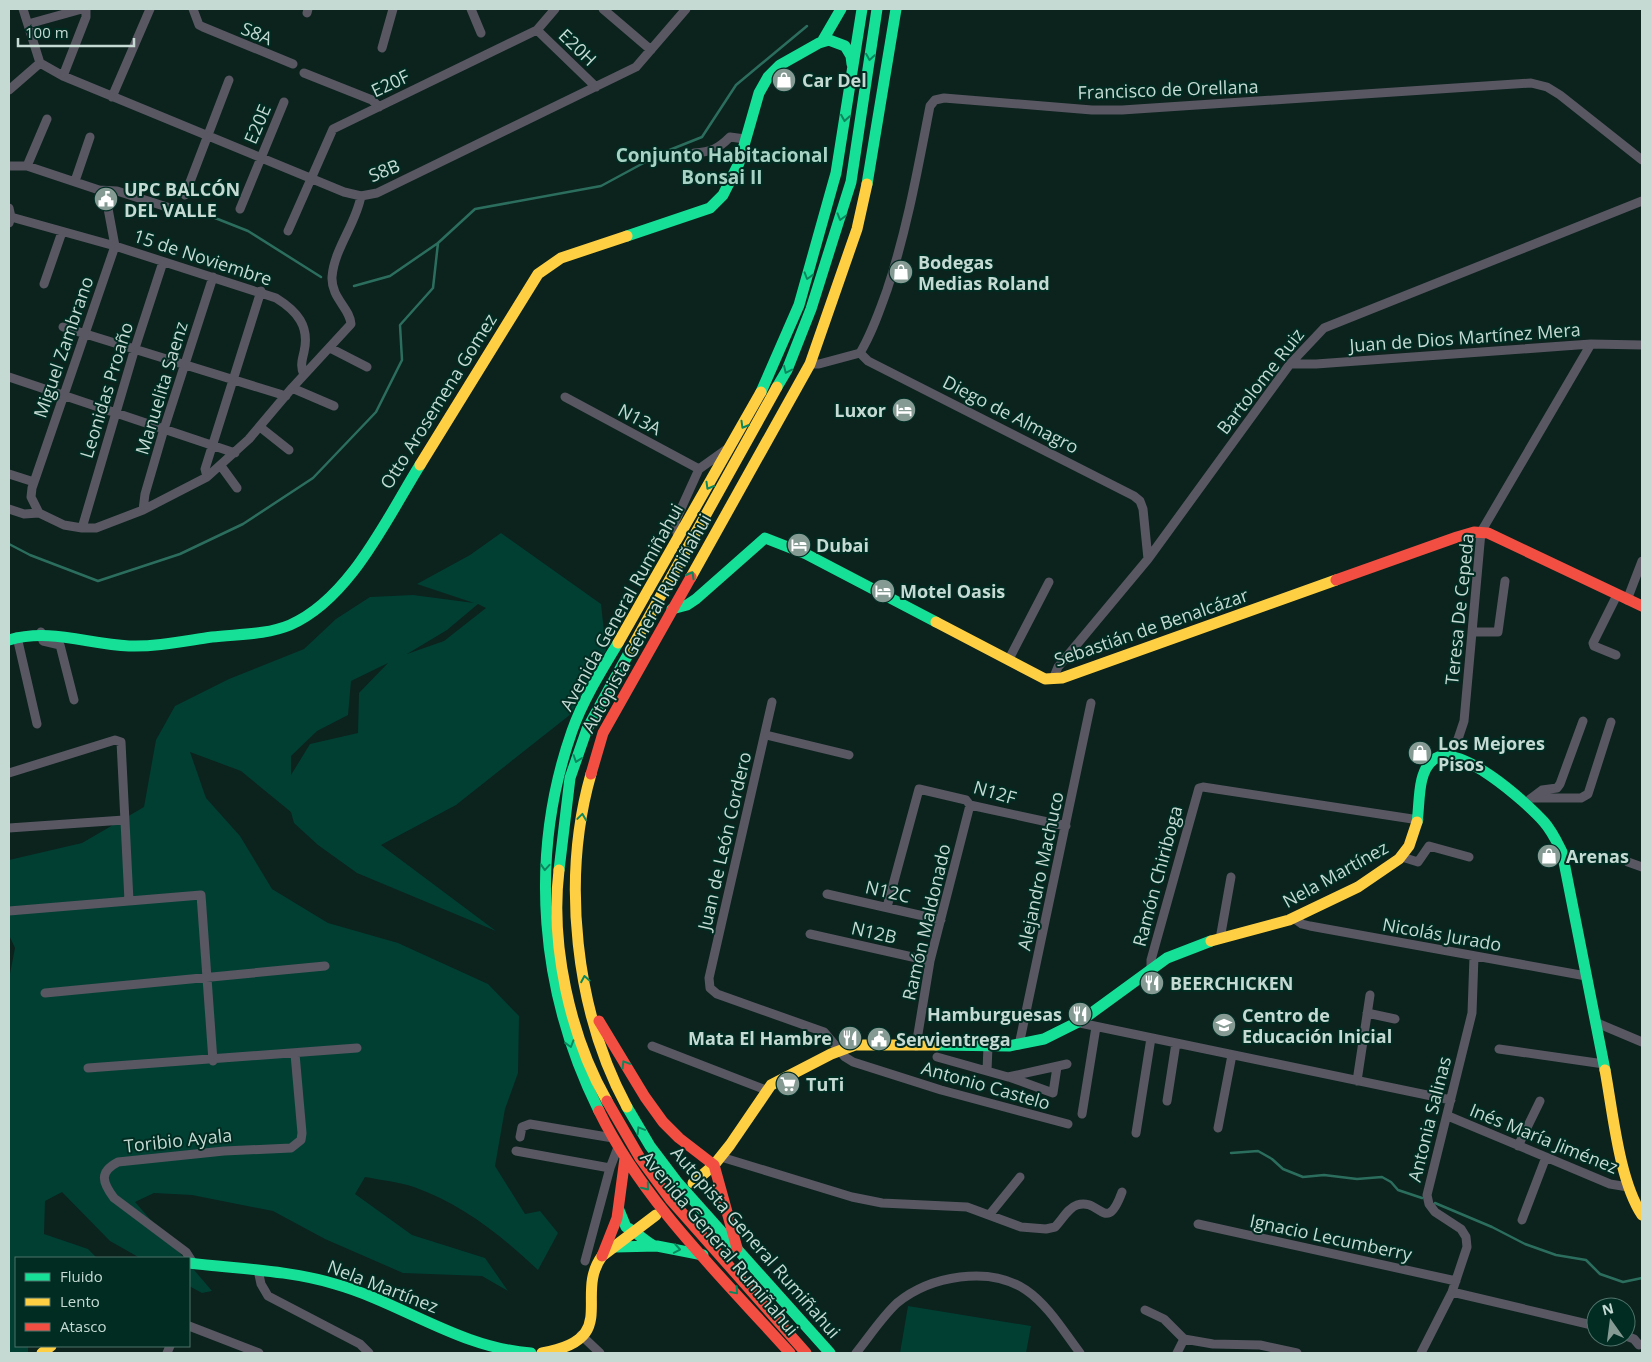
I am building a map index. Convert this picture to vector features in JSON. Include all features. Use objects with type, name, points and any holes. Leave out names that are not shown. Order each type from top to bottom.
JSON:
[{"type":"main road","points":[[823,40],[841,9]]},
{"type":"main road","name":"Avenida General Rumiñahui","points":[[790,1353],[642,1183],[616,1143],[587,1089],[559,1010],[549,964],[544,881],[547,840],[560,769],[572,730],[593,686],[734,444],[774,366],[799,305],[836,173],[862,9]]},
{"type":"main road","name":"Autopista General Rumiñahui","points":[[806,1353],[670,1198],[632,1144],[592,1074],[578,1035],[564,978],[559,938],[558,878],[570,778],[587,729],[787,370],[811,309],[851,182],[877,9]]},
{"type":"main road","name":"Autopista General Rumiñahui","points":[[830,1353],[681,1188],[641,1133],[608,1068],[589,1004],[576,926],[576,861],[591,768],[603,733],[810,364],[857,229],[865,196],[896,9]]},
{"type":"main road","points":[[823,40],[833,40],[842,43],[849,50],[853,60],[852,70]]},
{"type":"main road","name":"Otto Arosemena Gomez","points":[[13,639],[41,632],[122,646],[152,646],[273,631],[297,622],[323,606],[334,596],[361,560],[538,274],[561,258],[710,208],[723,197],[733,181],[758,95],[769,76],[786,61],[823,40]]},
{"type":"main road","points":[[1481,532],[1488,533],[1642,606]]},
{"type":"main road","name":"Sebastián de Benalcázar","points":[[672,609],[687,605],[696,599],[765,538],[806,554],[1045,678],[1053,679],[1062,678],[1457,537],[1481,532]]},
{"type":"main road","points":[[1449,754],[1466,759],[1528,801],[1544,822],[1562,852],[1628,1187],[1642,1215]]},
{"type":"main road","name":"Nela Martínez","points":[[693,1184],[718,1161],[766,1090],[786,1075],[839,1050],[855,1045],[868,1044],[916,1046],[1019,1045],[1048,1038],[1080,1023],[1151,968],[1181,952],[1220,939],[1295,919],[1378,875],[1402,857],[1412,845],[1419,820],[1423,770],[1431,761],[1449,754]]},
{"type":"main road","points":[[589,1004],[645,1097],[663,1122],[679,1138],[718,1161],[738,1252]]},
{"type":"main road","points":[[542,1353],[566,1346],[581,1335],[592,1319],[591,1283],[593,1270],[602,1256],[613,1231],[619,1205],[625,1158]]},
{"type":"main road","points":[[619,1205],[619,1213],[623,1224],[637,1232],[643,1240],[657,1246],[703,1255]]},
{"type":"main road","points":[[602,1256],[637,1232],[656,1216]]},
{"type":"main road","points":[[615,1247],[657,1246]]},
{"type":"main road","name":"Nela Martínez","points":[[191,1263],[309,1277],[337,1284],[478,1343],[504,1352],[531,1353]]},
{"type":"street","points":[[9,90],[40,62],[24,9]]},
{"type":"street","points":[[28,24],[84,9],[86,17],[63,76]]},
{"type":"street","points":[[112,97],[150,9]]},
{"type":"street","name":"S8A","points":[[193,9],[199,25],[293,64]]},
{"type":"street","name":"E20F","points":[[382,48],[393,9]]},
{"type":"street","points":[[471,9],[481,34]]},
{"type":"street","name":"E20F","points":[[288,231],[333,128],[537,30],[555,9]]},
{"type":"street","points":[[603,9],[651,50]]},
{"type":"street","name":"S8B","points":[[40,62],[63,76],[112,97],[344,192],[361,196],[377,193],[636,67],[686,9]]},
{"type":"street","name":"E20H","points":[[537,30],[596,87]]},
{"type":"street","points":[[304,73],[372,100],[379,107]]},
{"type":"street","points":[[185,195],[229,80]]},
{"type":"street","name":"Francisco de Orellana","points":[[860,353],[875,324],[896,262],[913,198],[930,106],[935,100],[944,98],[1092,110],[1122,110],[1531,82],[1548,87],[1560,95],[1642,160]]},
{"type":"street","name":"E20E","points":[[240,208],[284,102]]},
{"type":"street","points":[[27,166],[47,119]]},
{"type":"street","points":[[75,181],[90,137]]},
{"type":"street","points":[[694,153],[719,148],[730,137],[745,139]]},
{"type":"street","points":[[9,166],[27,166],[99,190],[117,191],[170,208]]},
{"type":"street","name":"Miguel Zambrano","points":[[40,513],[31,497],[34,482],[115,246],[107,203],[99,190]]},
{"type":"street","points":[[9,509],[24,514],[40,513],[64,525],[82,528],[107,524],[143,510],[206,477],[235,453],[351,324],[334,290],[332,278],[334,265],[361,196]]},
{"type":"street","name":"Bartolome Ruiz","points":[[1053,679],[1058,667],[1148,559],[1290,364],[1324,328],[1642,200]]},
{"type":"street","points":[[9,208],[10,220]]},
{"type":"street","name":"15 de Noviembre","points":[[10,220],[115,246],[261,291],[289,306],[303,323],[306,344],[301,369],[304,375]]},
{"type":"street","points":[[44,284],[62,232]]},
{"type":"street","name":"Leonidas Proaño","points":[[82,528],[117,413],[134,348],[163,262]]},
{"type":"street","name":"Manuelita Saenz","points":[[143,510],[145,494],[164,429],[213,277]]},
{"type":"street","points":[[206,477],[205,469],[261,291]]},
{"type":"street","points":[[63,327],[286,396]]},
{"type":"street","name":"Juan de Dios Martínez Mera","points":[[1290,364],[1316,364],[1591,344],[1642,345]]},
{"type":"street","name":"Teresa De Cepeda","points":[[1449,754],[1458,739],[1464,722],[1481,532],[1591,344]]},
{"type":"street","points":[[330,348],[368,367]]},
{"type":"street","points":[[810,364],[819,364],[860,353]]},
{"type":"street","name":"Diego de Almagro","points":[[860,353],[868,360],[1134,496],[1140,501],[1143,509],[1148,559]]},
{"type":"street","points":[[9,377],[235,453]]},
{"type":"street","points":[[292,388],[334,406]]},
{"type":"street","name":"N13A","points":[[565,397],[699,469]]},
{"type":"street","points":[[260,427],[289,450]]},
{"type":"street","points":[[678,539],[675,522],[699,469],[734,444]]},
{"type":"street","points":[[220,466],[237,488]]},
{"type":"street","points":[[9,474],[34,482]]},
{"type":"street","points":[[1616,656],[1594,646],[1593,643],[1642,561]]},
{"type":"street","points":[[1473,632],[1498,632],[1505,581]]},
{"type":"street","points":[[1009,659],[1049,582]]},
{"type":"street","points":[[41,632],[43,641],[60,645],[74,700]]},
{"type":"street","points":[[13,639],[37,724]]},
{"type":"street","name":"Juan de León Cordero","points":[[710,988],[709,978],[772,702]]},
{"type":"street","name":"Alejandro Machuco","points":[[1019,1045],[1092,704]]},
{"type":"street","points":[[1528,801],[1542,790],[1556,788],[1560,784],[1583,721]]},
{"type":"street","points":[[1528,801],[1581,798],[1588,794],[1611,722]]},
{"type":"street","points":[[766,735],[849,755]]},
{"type":"street","points":[[9,773],[119,740],[122,744],[129,901]]},
{"type":"street","name":"Ramón Chiriboga","points":[[1151,968],[1151,960],[1196,792],[1203,787],[1419,820]]},
{"type":"street","name":"N12F","points":[[887,907],[917,792],[923,789],[966,800],[970,805],[1066,826]]},
{"type":"street","name":"Ramón Maldonado","points":[[916,1046],[930,961],[970,805]]},
{"type":"street","points":[[9,828],[124,820]]},
{"type":"street","points":[[1402,857],[1418,862],[1429,846],[1469,856]]},
{"type":"street","points":[[1628,862],[1642,866]]},
{"type":"street","points":[[1220,939],[1231,877]]},
{"type":"street","name":"N12C","points":[[827,894],[941,920]]},
{"type":"street","points":[[9,911],[201,895],[213,1061]]},
{"type":"street","name":"Nicolás Jurado","points":[[1295,919],[1302,924],[1310,926],[1586,976]]},
{"type":"street","name":"N12B","points":[[810,934],[930,961]]},
{"type":"street","name":"Antonia Salinas","points":[[1418,1353],[1452,1292],[1467,1247],[1466,1236],[1461,1229],[1435,1212],[1429,1204],[1427,1195],[1472,1013],[1474,956]]},
{"type":"street","points":[[44,993],[325,966]]},
{"type":"street","name":"Antonio Castelo","points":[[710,988],[717,994],[824,1032],[839,1050],[853,1062],[941,1090],[1068,1124]]},
{"type":"street","points":[[1357,1081],[1370,995]]},
{"type":"street","points":[[1367,1013],[1395,1019]]},
{"type":"street","name":"Inés María Jiménez","points":[[1080,1023],[1451,1100]]},
{"type":"street","points":[[1597,1023],[1642,1042]]},
{"type":"street","points":[[1082,1114],[1096,1026]]},
{"type":"street","points":[[1136,1134],[1150,1038]]},
{"type":"street","points":[[1167,1101],[1176,1043]]},
{"type":"street","points":[[652,1046],[766,1090]]},
{"type":"street","points":[[987,1071],[988,1046]]},
{"type":"street","points":[[88,1068],[213,1061],[357,1048]]},
{"type":"street","points":[[1500,1049],[1604,1064]]},
{"type":"street","name":"Toribio Ayala","points":[[188,1257],[186,1252],[114,1198],[106,1188],[104,1177],[108,1168],[118,1162],[224,1151],[283,1149],[296,1145],[301,1140],[302,1133],[295,1054]]},
{"type":"street","points":[[1218,1128],[1232,1055]]},
{"type":"street","points":[[937,1057],[1008,1077],[1052,1093],[1057,1067]]},
{"type":"street","points":[[1008,1077],[1068,1064]]},
{"type":"street","points":[[1518,1146],[1540,1100]]},
{"type":"street","name":"Inés María Jiménez","points":[[1448,1116],[1610,1184],[1628,1187]]},
{"type":"street","points":[[520,1138],[522,1127],[530,1124],[616,1143],[585,1261]]},
{"type":"street","points":[[516,1151],[610,1168]]},
{"type":"street","points":[[1522,1220],[1546,1157]]},
{"type":"street","points":[[718,1161],[852,1198],[882,1202],[967,1207],[1022,1227],[1046,1229],[1054,1227],[1069,1210],[1078,1204],[1088,1205],[1105,1213],[1111,1213],[1115,1210],[1122,1192]]},
{"type":"street","points":[[990,1214],[1020,1177]]},
{"type":"street","name":"Ignacio Lecumberry","points":[[1198,1224],[1456,1281]]},
{"type":"street","points":[[258,1270],[261,1284],[268,1296],[360,1344],[369,1353]]},
{"type":"street","points":[[856,1353],[896,1304],[911,1293],[934,1282],[980,1276],[1010,1281],[1027,1290],[1048,1310],[1080,1353]]},
{"type":"street","points":[[1452,1292],[1586,1324]]},
{"type":"street","points":[[1145,1310],[1164,1319],[1184,1339],[1233,1349],[1260,1345],[1297,1353]]},
{"type":"street","points":[[190,1326],[259,1353]]},
{"type":"street","points":[[581,1335],[600,1353]]},
{"type":"street","points":[[1178,1353],[1184,1339]]},
{"type":"street","points":[[1636,1342],[1639,1346]]},
{"type":"green space","points":[[501,533],[601,604],[606,650],[571,714],[456,805],[381,845],[496,931],[357,873],[318,845],[294,823],[291,812],[241,771],[190,752],[206,798],[240,836],[272,889],[328,923],[398,943],[488,984],[519,1016],[518,1073],[505,1109],[495,1166],[525,1214],[540,1211],[558,1233],[538,1270],[496,1233],[449,1202],[414,1187],[365,1177],[355,1194],[412,1235],[485,1258],[508,1291],[482,1276],[403,1273],[325,1239],[273,1211],[192,1195],[154,1193],[135,1202],[183,1257],[138,1257],[110,1241],[62,1192],[45,1201],[44,1234],[88,1249],[96,1257],[15,1257],[15,1347],[28,1347],[28,1353],[9,1353],[9,979],[15,948],[9,935],[9,860],[82,843],[144,807],[156,740],[175,706],[229,679],[304,649],[336,619],[370,597],[413,595],[474,603],[417,584],[470,555]],"holes":[[[478,604],[486,608],[444,641],[407,654],[447,630]],[[388,663],[359,693],[358,733],[310,744],[291,775],[291,756],[317,731],[348,715],[351,681]]]},
{"type":"green space","points":[[190,1265],[212,1291],[202,1293],[190,1287]]},
{"type":"green space","points":[[908,1306],[1031,1326],[1026,1353],[900,1353]]},
{"type":"waterway","points":[[9,544],[30,555],[98,581],[180,554],[243,524],[313,478],[376,412],[402,360],[400,325],[433,288],[438,243],[475,209],[601,186],[662,153],[702,137],[736,85],[807,26]]},
{"type":"waterway","points":[[205,214],[248,231],[321,277]]},
{"type":"waterway","points":[[354,286],[390,276],[438,243]]},
{"type":"waterway","points":[[1231,1153],[1258,1151],[1272,1159],[1283,1169],[1303,1177],[1324,1175],[1357,1179],[1382,1177],[1391,1182],[1398,1190],[1422,1198]]},
{"type":"waterway","points":[[1435,1203],[1492,1227],[1525,1244],[1556,1255],[1586,1260],[1600,1274],[1623,1282],[1642,1278]]},
{"type":"traffic: fast","points":[[823,40],[841,9]]},
{"type":"traffic: fast","points":[[761,392],[799,305],[836,173],[862,9]]},
{"type":"traffic: fast","points":[[777,387],[787,370],[811,309],[851,182],[877,9]]},
{"type":"traffic: fast","points":[[867,184],[896,9]]},
{"type":"traffic: fast","points":[[627,236],[710,208],[723,195],[739,163],[759,93],[768,77],[780,65],[819,43],[829,40],[845,46],[851,56],[852,64]]},
{"type":"traffic: fast","points":[[9,640],[24,637],[54,636],[113,645],[150,646],[262,632],[290,625],[311,613],[349,577],[380,532],[420,465]]},
{"type":"traffic: fast","points":[[672,609],[687,605],[696,599],[765,538],[806,554],[936,622]]},
{"type":"traffic: fast","points":[[599,1111],[579,1066],[564,1019],[553,972],[547,924],[546,875],[549,827],[558,779],[572,731],[587,697],[618,643]]},
{"type":"traffic: fast","points":[[559,870],[570,778],[587,729],[630,651]]},
{"type":"traffic: fast","points":[[1417,822],[1420,789],[1424,772],[1433,760],[1444,756],[1475,766],[1492,776],[1523,801],[1547,825],[1562,852],[1605,1070]]},
{"type":"traffic: fast","points":[[936,1045],[1009,1046],[1044,1039],[1082,1020],[1167,958],[1211,941]]},
{"type":"traffic: fast","points":[[627,1107],[650,1146],[678,1183],[830,1353]]},
{"type":"traffic: fast","points":[[619,1210],[626,1227],[654,1246]]},
{"type":"traffic: fast","points":[[615,1247],[657,1246],[703,1255]]},
{"type":"traffic: fast","points":[[190,1263],[317,1279],[360,1292],[480,1343],[531,1353]]},
{"type":"traffic: slow","points":[[691,577],[810,364],[857,229],[867,184]]},
{"type":"traffic: slow","points":[[420,465],[538,274],[561,258],[627,236]]},
{"type":"traffic: slow","points":[[630,651],[777,387]]},
{"type":"traffic: slow","points":[[618,643],[761,392]]},
{"type":"traffic: slow","points":[[936,622],[1045,679],[1062,678],[1336,580]]},
{"type":"traffic: slow","points":[[591,774],[582,815],[577,857],[575,900],[578,944],[585,987],[595,1029],[609,1069],[627,1107]]},
{"type":"traffic: slow","points":[[1211,941],[1289,920],[1358,887],[1399,859],[1409,846],[1417,822]]},
{"type":"traffic: slow","points":[[559,870],[557,899],[558,929],[560,959],[566,989],[573,1019],[583,1048],[607,1101]]},
{"type":"traffic: slow","points":[[693,1183],[714,1165],[730,1145],[771,1085],[831,1054],[855,1045],[936,1045]]},
{"type":"traffic: slow","points":[[1605,1070],[1622,1165],[1634,1200],[1642,1215]]},
{"type":"traffic: slow","points":[[542,1353],[566,1346],[581,1338],[588,1327],[591,1314],[594,1271],[602,1256],[656,1215]]},
{"type":"traffic: slow","points":[[42,1353],[50,1347]]},
{"type":"traffic: jam","points":[[1336,580],[1457,537],[1474,532],[1488,533],[1642,606]]},
{"type":"traffic: jam","points":[[591,774],[603,733],[691,577]]},
{"type":"traffic: jam","points":[[599,1021],[645,1097],[663,1122],[679,1138],[714,1165],[737,1248]]},
{"type":"traffic: jam","points":[[607,1101],[640,1158],[670,1199],[806,1353]]},
{"type":"traffic: jam","points":[[599,1111],[617,1145],[661,1208],[790,1353]]},
{"type":"traffic: jam","points":[[602,1256],[617,1218],[625,1158]]},
{"type":"place","name":"Car Del","points":[[784,80]]},
{"type":"place","name":"UPC BALCÓN DEL VALLE","points":[[106,199]]},
{"type":"place","name":"Bodegas Medias Roland","points":[[901,272]]},
{"type":"place","name":"Luxor","points":[[904,410]]},
{"type":"place","name":"Dubai","points":[[799,545]]},
{"type":"place","name":"Motel Oasis","points":[[883,591]]},
{"type":"place","name":"Los Mejores Pisos","points":[[1420,753]]},
{"type":"place","name":"Arenas","points":[[1549,856]]},
{"type":"place","name":"BEERCHICKEN","points":[[1152,983]]},
{"type":"place","name":"Hamburguesas","points":[[1080,1014]]},
{"type":"place","name":"Centro de Educación Inicial","points":[[1224,1025]]},
{"type":"place","name":"Mata El Hambre","points":[[850,1038]]},
{"type":"place","name":"Servientrega","points":[[879,1039]]},
{"type":"place","name":"TuTi","points":[[788,1084]]},
{"type":"district","name":"Conjunto Habitacional Bonsai II","points":[[722,166]]}]
